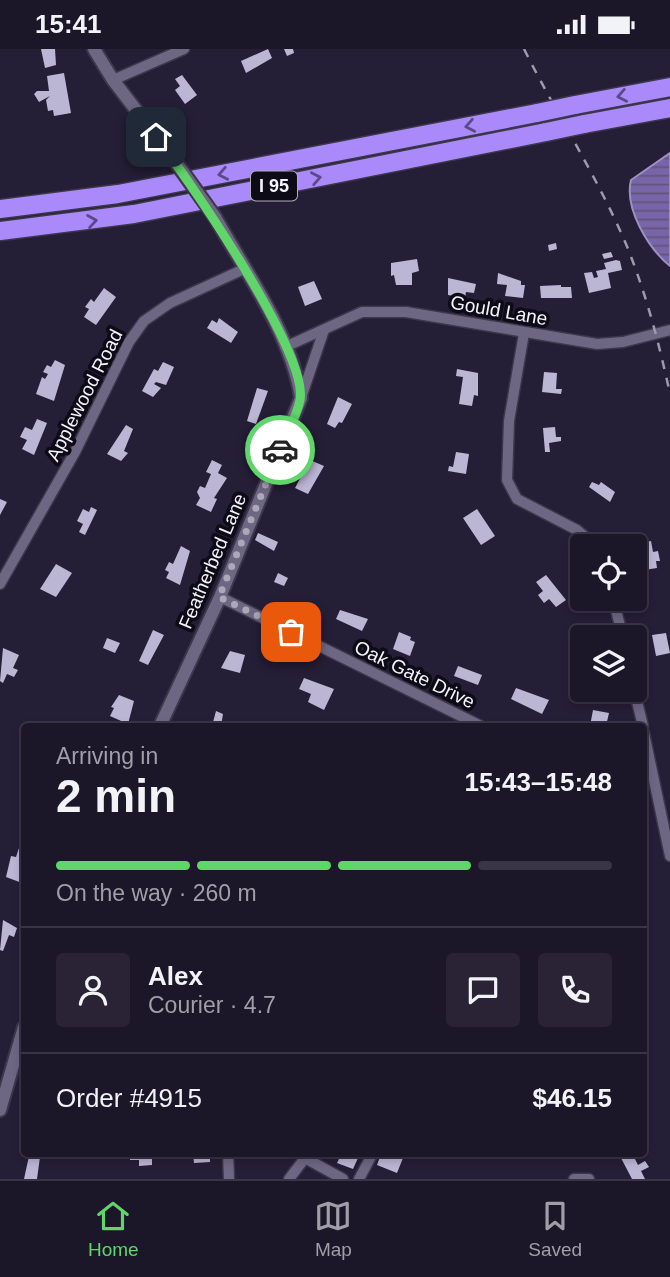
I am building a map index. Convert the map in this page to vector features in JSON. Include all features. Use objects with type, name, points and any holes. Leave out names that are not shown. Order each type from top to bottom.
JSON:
[{"type":"highway","name":"I 95","points":[[0,209],[131,192],[670,87]]},
{"type":"highway","name":"I 95","points":[[0,231],[43,228],[134,214],[670,108]]},
{"type":"highway","points":[[0,237],[43,228]]},
{"type":"street","points":[[94,49],[113,80],[215,217],[296,370],[301,398]]},
{"type":"street","points":[[113,80],[184,49]]},
{"type":"street","name":"Applewood Road","points":[[0,584],[68,464],[122,354],[144,321],[170,303],[244,269]]},
{"type":"street","name":"Gould Lane","points":[[285,347],[362,312],[378,311],[406,312],[597,344],[623,342],[670,330]]},
{"type":"street","points":[[301,398],[324,330]]},
{"type":"street","points":[[524,333],[509,421],[507,479],[517,499],[582,534]]},
{"type":"street","name":"Featherbed Lane","points":[[161,723],[219,597],[301,398]]},
{"type":"street","name":"Oak Gate Drive","points":[[219,597],[475,723]]},
{"type":"street","points":[[637,702],[642,723]]},
{"type":"street","points":[[649,776],[670,856]]},
{"type":"street","points":[[0,1110],[21,1037]]},
{"type":"street","points":[[228,1157],[229,1179]]},
{"type":"street","points":[[289,1179],[304,1157]]},
{"type":"street","points":[[307,1157],[343,1179]]},
{"type":"street","points":[[359,1179],[371,1157]]},
{"type":"street","points":[[574,1179],[589,1179]]},
{"type":"shaded area","points":[[670,153],[670,266],[654,249],[640,227],[634,215],[630,191],[631,180]]},
{"type":"building","points":[[41,49],[55,49],[56,65],[45,68]]},
{"type":"building","points":[[268,49],[272,58],[246,73],[241,61]]},
{"type":"building","points":[[284,49],[293,49],[294,53],[287,56]]},
{"type":"building","points":[[64,73],[71,113],[54,116],[53,110],[48,111],[46,100],[50,96],[39,102],[34,94],[37,91],[49,91],[47,76]]},
{"type":"building","points":[[182,75],[197,95],[185,104],[175,90],[180,86],[175,79]]},
{"type":"building","points":[[556,243],[557,249],[549,251],[548,245]]},
{"type":"building","points":[[611,252],[613,257],[604,259],[602,254]]},
{"type":"building","points":[[417,259],[419,271],[412,273],[412,285],[396,285],[394,275],[391,276],[391,263]]},
{"type":"building","points":[[620,261],[622,270],[608,273],[611,288],[589,293],[584,273],[592,272],[594,278],[598,277],[596,271],[606,269],[604,263]]},
{"type":"building","points":[[498,273],[525,285],[523,298],[505,296],[507,285],[497,284]]},
{"type":"building","points":[[448,278],[476,284],[474,293],[466,292],[465,298],[448,295]]},
{"type":"building","points":[[314,281],[322,299],[305,306],[298,287]]},
{"type":"building","points":[[540,286],[571,287],[572,298],[541,298]]},
{"type":"building","points":[[104,288],[116,297],[96,325],[84,317],[89,309],[85,307],[91,299],[94,302]]},
{"type":"building","points":[[219,318],[238,332],[231,343],[207,328],[212,320],[217,323]]},
{"type":"building","points":[[55,360],[65,365],[54,401],[36,394],[42,377],[45,379],[48,374],[43,372],[47,365],[51,367]]},
{"type":"building","points":[[163,362],[174,367],[166,385],[156,382],[154,384],[161,388],[153,397],[142,391],[154,369],[158,371]]},
{"type":"building","points":[[457,369],[478,373],[478,396],[474,395],[472,406],[459,404],[463,377],[456,376]]},
{"type":"building","points":[[544,372],[557,373],[556,389],[562,389],[561,394],[542,392]]},
{"type":"building","points":[[257,388],[268,391],[256,424],[247,421]]},
{"type":"building","points":[[338,397],[352,404],[342,423],[339,422],[335,428],[327,424]]},
{"type":"building","points":[[37,419],[47,423],[34,455],[22,449],[27,440],[20,437],[25,427],[32,430]]},
{"type":"building","points":[[126,425],[133,429],[124,451],[128,453],[121,461],[107,454]]},
{"type":"building","points":[[555,427],[556,437],[561,437],[561,441],[549,443],[550,452],[545,452],[543,428]]},
{"type":"building","points":[[456,452],[469,454],[466,474],[448,471],[449,466],[453,467]]},
{"type":"building","points":[[212,460],[222,465],[218,473],[227,478],[214,498],[217,499],[211,512],[196,505],[200,498],[197,492],[200,486],[205,488],[211,474],[206,472]]},
{"type":"building","points":[[310,460],[324,466],[308,494],[295,488]]},
{"type":"building","points":[[592,482],[599,485],[601,482],[615,492],[610,502],[589,487]]},
{"type":"building","points":[[0,499],[7,502],[0,515]]},
{"type":"building","points":[[91,507],[97,510],[85,535],[79,532],[83,524],[77,521],[83,509],[89,512]]},
{"type":"building","points":[[477,509],[495,536],[481,545],[463,518]]},
{"type":"building","points":[[258,533],[278,542],[274,551],[255,540]]},
{"type":"building","points":[[651,541],[653,552],[658,551],[660,561],[656,561],[657,568],[647,570],[647,542]]},
{"type":"building","points":[[181,546],[190,551],[180,585],[166,578],[169,572],[165,570],[169,562],[173,564]]},
{"type":"building","points":[[56,564],[72,573],[56,597],[40,589]]},
{"type":"building","points":[[278,573],[288,578],[284,586],[274,582]]},
{"type":"building","points":[[546,575],[566,600],[556,607],[549,599],[544,603],[538,595],[543,591],[536,582]]},
{"type":"building","points":[[340,610],[368,619],[362,631],[336,619]]},
{"type":"building","points":[[153,630],[164,635],[148,665],[139,661]]},
{"type":"building","points":[[399,632],[411,637],[410,640],[415,642],[410,656],[393,649]]},
{"type":"building","points":[[666,633],[670,653],[656,656],[652,635]]},
{"type":"building","points":[[107,638],[120,643],[115,653],[103,648]]},
{"type":"building","points":[[3,648],[19,655],[13,668],[18,670],[14,677],[7,674],[3,683],[0,681]]},
{"type":"building","points":[[230,651],[245,655],[240,673],[221,668]]},
{"type":"building","points":[[458,666],[482,675],[478,685],[454,676]]},
{"type":"building","points":[[304,678],[334,689],[324,710],[308,702],[311,694],[299,689]]},
{"type":"building","points":[[516,688],[549,700],[542,714],[511,699]]},
{"type":"building","points":[[119,695],[134,701],[128,723],[110,716],[114,708],[111,707]]},
{"type":"building","points":[[593,710],[609,713],[607,723],[591,723]]},
{"type":"building","points":[[216,711],[223,714],[222,723],[213,723]]},
{"type":"building","points":[[20,845],[21,883],[6,877],[11,856],[16,857]]},
{"type":"building","points":[[3,920],[17,928],[14,937],[9,935],[3,951],[0,950]]},
{"type":"building","points":[[29,1157],[40,1157],[37,1179],[24,1179]]},
{"type":"building","points":[[130,1157],[152,1157],[152,1165],[139,1166],[139,1160],[130,1160]]},
{"type":"building","points":[[193,1157],[210,1157],[210,1162],[194,1163]]},
{"type":"building","points":[[340,1157],[358,1158],[353,1169],[337,1163]]},
{"type":"building","points":[[380,1157],[403,1157],[397,1173],[377,1165]]},
{"type":"building","points":[[634,1157],[638,1165],[645,1161],[649,1167],[641,1171],[645,1179],[632,1179],[621,1158]]},
{"type":"railway","points":[[524,49],[626,244],[651,318],[670,394]]},
{"type":"way so far","points":[[280,450],[219,597],[291,632]]},
{"type":"route","points":[[156,137],[215,217],[262,301],[296,370],[301,398],[280,450]]}]
